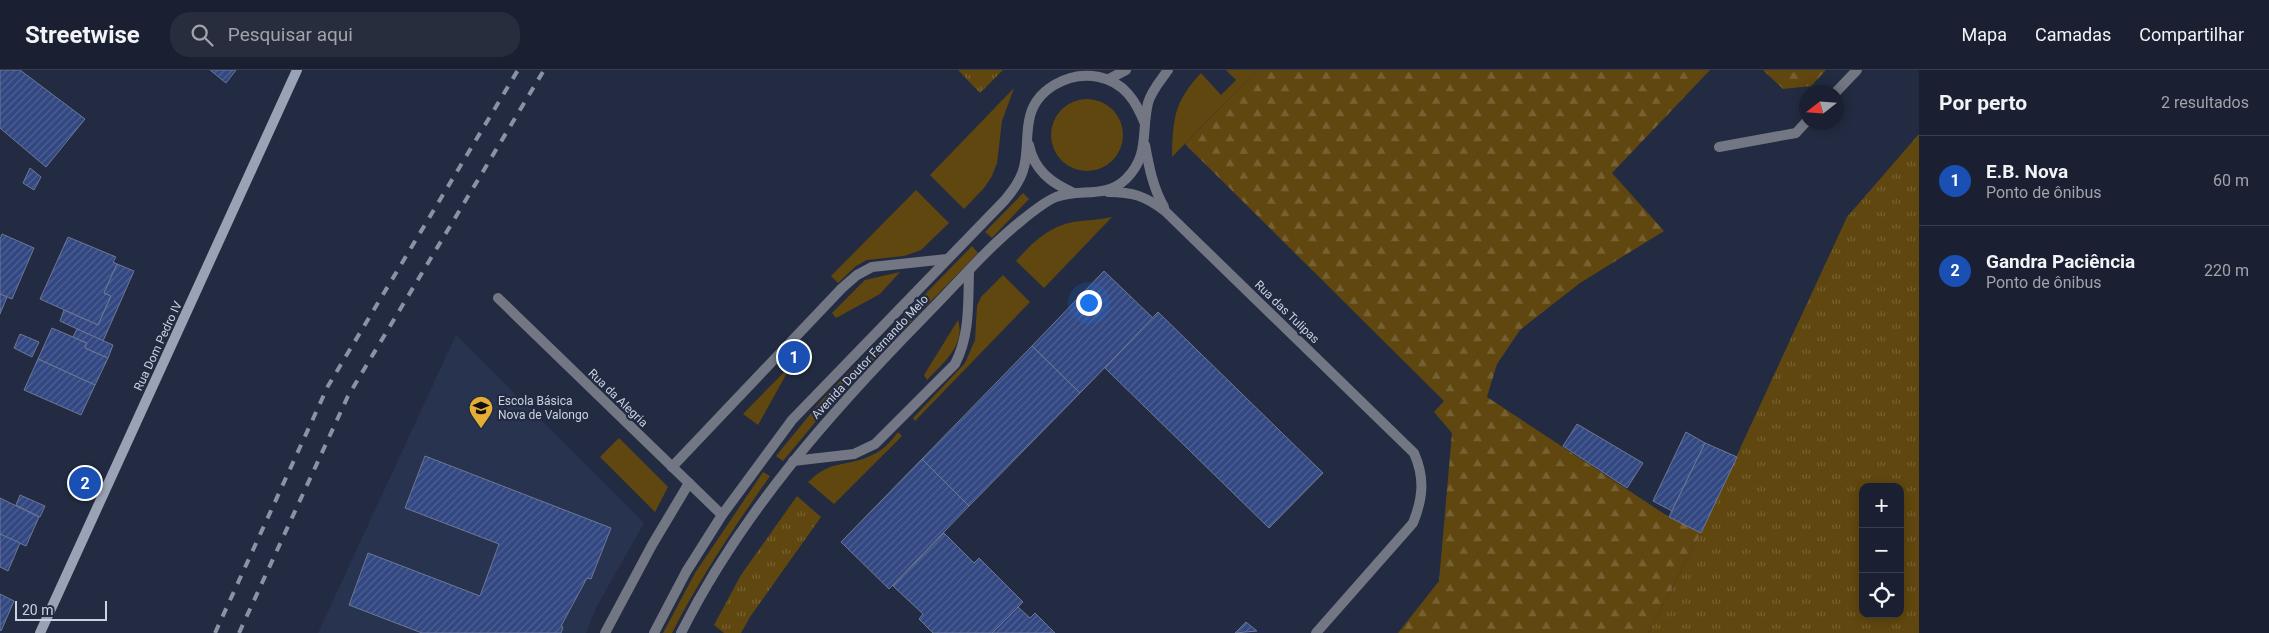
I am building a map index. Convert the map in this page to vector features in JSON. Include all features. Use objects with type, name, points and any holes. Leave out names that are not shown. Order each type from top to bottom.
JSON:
[{"type":"street","name":"Rua Dom Pedro IV","points":[[40,633],[297,70]]},
{"type":"street","points":[[1108,79],[1126,70]]},
{"type":"street","name":"Avenida Doutor Fernando Melo","points":[[681,633],[694,606],[726,553],[793,461],[826,420],[874,369],[1011,229],[1034,210],[1056,197],[1074,192],[1104,192],[1116,187],[1126,178],[1138,163],[1145,144],[1148,100],[1168,70]]},
{"type":"street","points":[[1843,85],[1857,70]]},
{"type":"street","name":"Avenida Doutor Fernando Melo","points":[[654,633],[686,572],[722,515],[792,420],[1005,200],[1017,184],[1024,167],[1029,119],[1037,101],[1051,87],[1069,78],[1089,75],[1108,79],[1126,90],[1138,105],[1145,124]]},
{"type":"street","points":[[1719,147],[1796,133],[1799,130]]},
{"type":"street","name":"Avenida Doutor Fernando Melo","points":[[1027,138],[1031,157],[1042,173],[1056,185],[1074,192]]},
{"type":"street","points":[[1145,144],[1149,171],[1157,195],[1165,210]]},
{"type":"street","points":[[1104,192],[1128,192],[1148,199],[1165,210]]},
{"type":"street","name":"Rua das Tulipas","points":[[1165,210],[1414,453],[1419,466],[1423,486],[1421,503],[1413,523],[1316,633]]},
{"type":"street","points":[[672,467],[842,288],[857,275],[872,268],[947,259]]},
{"type":"street","points":[[793,461],[854,454],[875,444],[955,364],[962,350],[966,333],[969,272]]},
{"type":"street","name":"Rua da Alegria","points":[[498,298],[722,515]]},
{"type":"street","points":[[605,633],[648,553],[689,483]]},
{"type":"shaded area","name":"Escola Básica Nova de Valongo","points":[[456,335],[644,523],[597,606],[586,633],[318,633]]},
{"type":"green space","points":[[958,70],[1003,70],[980,93]]},
{"type":"green space","points":[[1226,70],[1257,70],[1172,157],[1174,121],[1185,93],[1201,73],[1221,95],[1236,80]]},
{"type":"green space","points":[[1257,70],[1710,70],[1612,173],[1664,231],[1580,283],[1520,330],[1497,364],[1487,397],[1669,517],[1701,533],[1648,633],[1398,633],[1439,581],[1452,433],[1434,412],[1444,401],[1185,144]]},
{"type":"green space","points":[[1763,70],[1826,70],[1812,85],[1799,85],[1799,87],[1783,89]]},
{"type":"green space","points":[[1014,88],[1002,121],[997,163],[992,176],[984,188],[964,209],[930,175]]},
{"type":"green space","points":[[1080,99],[1094,99],[1113,109],[1123,128],[1123,142],[1113,161],[1094,171],[1080,171],[1061,161],[1051,142],[1051,128],[1061,109]]},
{"type":"green space","points":[[1919,134],[1919,633],[1648,633],[1701,533],[1847,217]]},
{"type":"green space","points":[[916,190],[949,223],[921,250],[904,256],[867,260],[856,266],[838,283],[831,276]]},
{"type":"green space","points":[[1023,193],[1029,199],[992,238],[985,232]]},
{"type":"green space","points":[[1112,217],[1044,288],[1016,261],[1034,242],[1064,224]]},
{"type":"green space","points":[[972,246],[978,253],[827,408],[783,461],[776,456],[821,401]]},
{"type":"green space","points":[[900,272],[880,294],[836,318],[832,313],[865,280]]},
{"type":"green space","points":[[1003,275],[1030,302],[915,421],[913,418],[965,363],[975,340],[977,306],[981,297]]},
{"type":"green space","points":[[958,320],[959,338],[952,353],[927,380],[924,375]]},
{"type":"green space","points":[[792,364],[758,425],[743,414]]},
{"type":"green space","points":[[898,432],[902,436],[834,504],[808,482],[825,469],[863,459],[880,451]]},
{"type":"green space","points":[[619,438],[668,487],[655,512],[600,457]]},
{"type":"green space","points":[[763,472],[770,476],[718,553],[672,633],[663,633],[695,573]]},
{"type":"green space","points":[[797,496],[821,517],[750,617],[741,633],[724,633],[714,625],[741,575]]},
{"type":"building","points":[[0,70],[20,70],[85,119],[46,167],[0,128]]},
{"type":"building","points":[[210,70],[236,70],[226,83]]},
{"type":"building","points":[[30,168],[41,177],[34,190],[23,183]]},
{"type":"building","points":[[2,234],[34,248],[12,299],[0,294],[0,239]]},
{"type":"building","points":[[68,237],[116,257],[113,262],[117,264],[104,293],[111,296],[98,325],[40,299]]},
{"type":"building","points":[[117,264],[134,271],[103,341],[60,321],[64,310],[98,325],[111,296],[104,293]]},
{"type":"building","points":[[1104,271],[1153,318],[1080,393],[1032,346]]},
{"type":"building","points":[[0,294],[7,297],[0,314]]},
{"type":"building","points":[[1158,312],[1323,473],[1269,528],[1105,368]]},
{"type":"building","points":[[52,328],[87,343],[85,348],[108,358],[95,385],[38,359]]},
{"type":"building","points":[[77,329],[113,345],[108,358],[85,348],[87,343],[73,337]]},
{"type":"building","points":[[20,334],[39,342],[32,357],[14,348]]},
{"type":"building","points":[[1032,346],[1080,393],[969,506],[922,459]]},
{"type":"building","points":[[38,359],[95,385],[81,415],[24,390]]},
{"type":"building","points":[[1577,424],[1643,463],[1627,488],[1563,446]]},
{"type":"building","points":[[1686,432],[1705,443],[1672,511],[1653,501]]},
{"type":"building","points":[[1705,443],[1737,457],[1701,533],[1669,517]]},
{"type":"building","points":[[425,456],[611,528],[591,579],[587,578],[561,626],[563,627],[561,633],[422,633],[349,605],[368,553],[480,596],[499,544],[405,508]]},
{"type":"building","points":[[922,459],[969,506],[889,589],[841,542]]},
{"type":"building","points":[[20,495],[45,506],[40,517],[16,505]]},
{"type":"building","points":[[0,498],[39,517],[26,546],[0,534]]},
{"type":"building","points":[[944,533],[974,563],[979,558],[1023,602],[992,633],[933,633],[919,619],[923,614],[893,586]]},
{"type":"building","points":[[0,534],[20,543],[8,571],[0,567]]},
{"type":"building","points":[[0,594],[14,601],[1,631],[0,630]]},
{"type":"building","points":[[1018,607],[1030,618],[1035,613],[1055,633],[992,633]]},
{"type":"building","points":[[1246,622],[1257,631],[1235,633]]},
{"type":"railway","points":[[215,633],[328,386],[518,70]]},
{"type":"railway","points":[[239,633],[348,396],[544,70]]},
{"type":"place","name":"E.B. Nova","points":[[794,357]]},
{"type":"place","name":"Escola Básica Nova de Valongo","points":[[481,429]]},
{"type":"place","name":"Gandra Paciência","points":[[85,483]]}]
